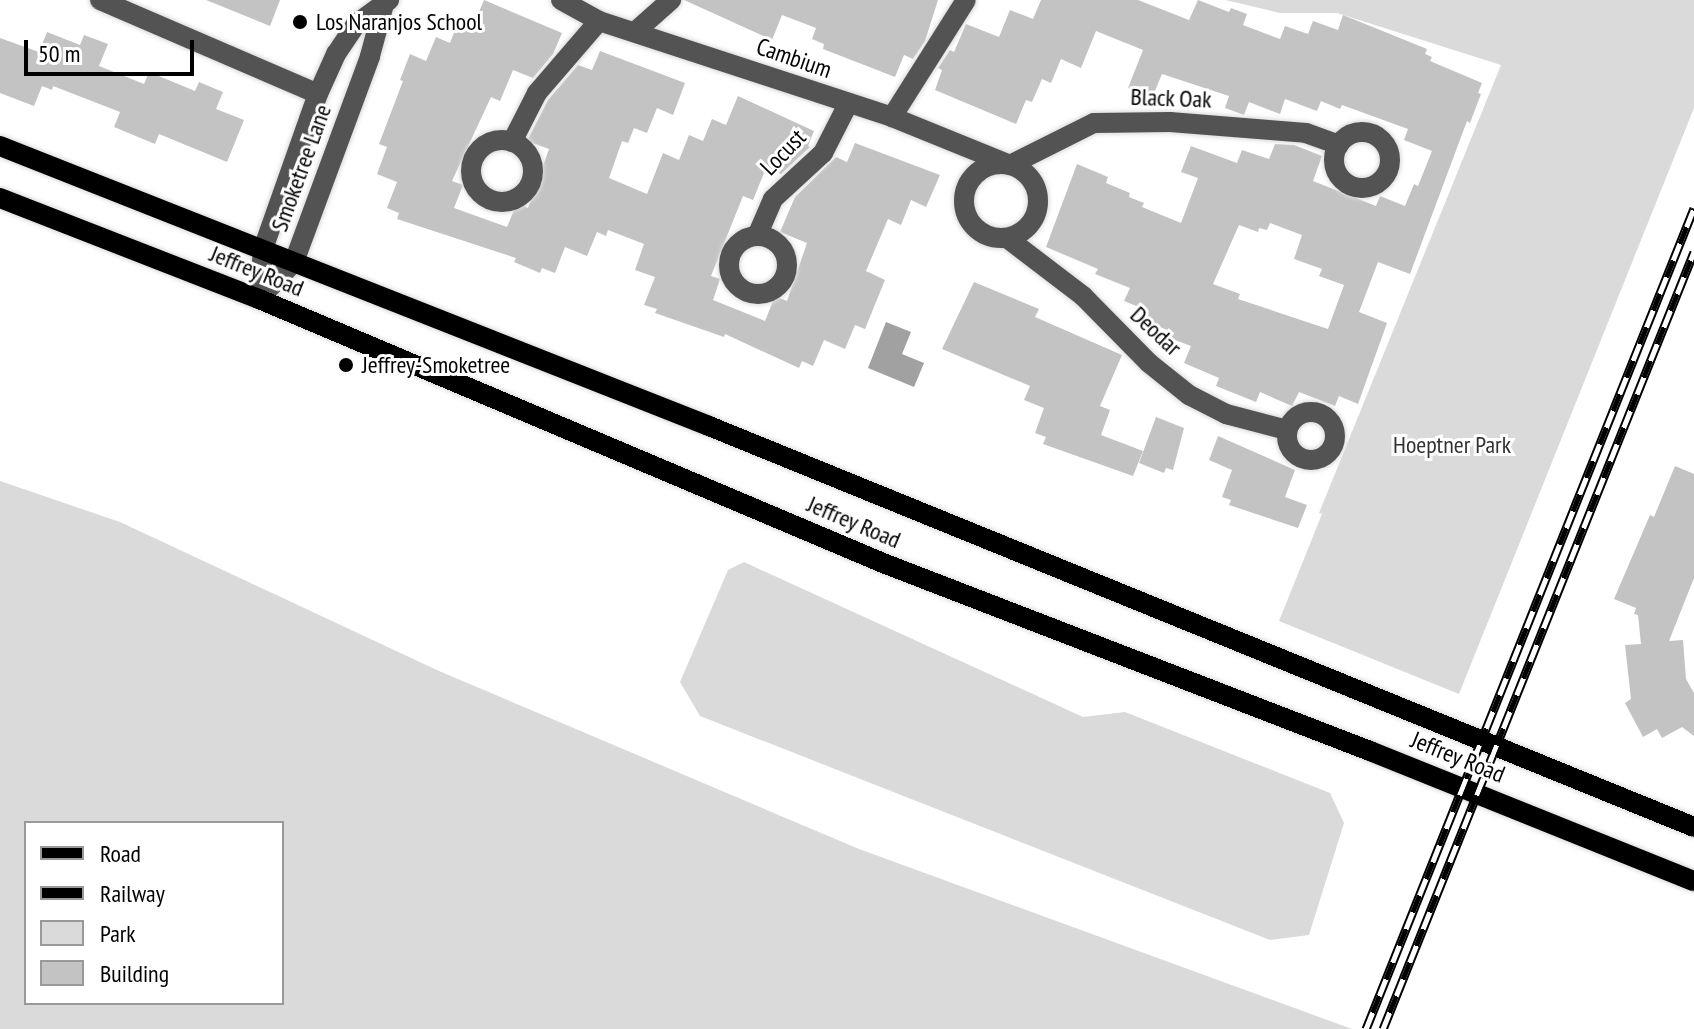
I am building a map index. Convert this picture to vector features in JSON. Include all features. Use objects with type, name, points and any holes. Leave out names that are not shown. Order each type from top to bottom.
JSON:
[{"type":"main road","name":"Jeffrey Road","points":[[0,146],[709,426],[1694,827]]},
{"type":"main road","name":"Jeffrey Road","points":[[0,198],[259,299],[883,563],[1370,751],[1694,881]]},
{"type":"street","points":[[100,0],[146,8],[318,94]]},
{"type":"street","name":"Cambium","points":[[561,0],[599,21],[892,117],[1010,165]]},
{"type":"street","points":[[636,31],[671,0]]},
{"type":"street","points":[[892,117],[966,0]]},
{"type":"street","name":"Smoketree Lane","points":[[259,299],[263,249],[318,94],[336,54],[356,24],[386,2]]},
{"type":"street","name":"Smoketree Lane","points":[[259,299],[294,262],[370,56],[386,2]]},
{"type":"street","points":[[512,142],[537,93],[599,21]]},
{"type":"street","name":"Locust","points":[[757,236],[773,199],[823,153],[848,104]]},
{"type":"street","name":"Black Oak","points":[[1010,165],[1094,123],[1170,122],[1306,133],[1339,145]]},
{"type":"street","name":"Deodar","points":[[1010,165],[999,164],[977,173],[964,193],[964,205],[973,226],[983,234],[1007,238],[1083,296],[1149,363],[1189,395],[1226,414],[1287,430]]},
{"type":"street","points":[[1007,238],[1029,226],[1038,202],[1030,179],[1010,165]]},
{"type":"green space","name":"Hoeptner Park","points":[[1225,0],[1694,0],[1694,108],[1459,694],[1279,621],[1322,514],[1319,513],[1501,65],[1337,13],[1280,13]]},
{"type":"green space","points":[[0,481],[120,522],[439,671],[859,849],[1352,1029],[0,1029]]},
{"type":"green space","points":[[744,562],[1083,717],[1125,712],[1330,793],[1344,823],[1309,935],[1270,940],[700,716],[680,682],[728,570]]},
{"type":"shaded area","points":[[886,322],[911,332],[902,354],[924,363],[914,387],[868,368]]},
{"type":"building","points":[[206,0],[280,0],[270,26]]},
{"type":"building","points":[[484,0],[562,33],[553,54],[533,78],[513,70],[500,101],[491,97],[452,181],[463,185],[454,208],[507,227],[517,203],[528,208],[549,149],[527,141],[548,100],[578,65],[592,70],[600,51],[685,83],[673,115],[657,108],[647,133],[634,128],[628,143],[622,141],[609,178],[647,194],[663,153],[679,160],[689,135],[703,141],[712,119],[726,125],[738,96],[814,131],[810,147],[781,174],[766,168],[753,200],[743,196],[711,276],[720,279],[713,300],[765,321],[775,296],[787,301],[807,243],[780,232],[795,197],[836,157],[847,162],[855,143],[940,175],[926,207],[911,200],[901,225],[888,219],[866,271],[885,280],[865,329],[855,325],[845,349],[824,340],[813,366],[802,361],[799,368],[725,334],[724,337],[655,313],[657,309],[644,305],[655,277],[635,270],[644,244],[608,230],[606,236],[597,232],[587,256],[565,247],[555,273],[542,268],[540,273],[514,262],[516,258],[397,219],[399,213],[387,208],[397,182],[377,174],[387,147],[379,144],[410,54],[426,61],[436,37],[450,43],[459,20],[473,26]]},
{"type":"building","points":[[684,0],[938,0],[925,41],[913,59],[904,55],[895,77],[823,49],[824,44],[812,39],[816,28],[782,15],[772,40]]},
{"type":"building","points":[[1041,0],[1138,0],[1189,20],[1198,0],[1229,12],[1231,8],[1247,14],[1243,25],[1280,39],[1285,26],[1308,34],[1313,21],[1338,30],[1343,15],[1427,49],[1425,54],[1432,57],[1430,61],[1482,83],[1478,93],[1481,94],[1470,123],[1467,121],[1410,274],[1378,262],[1359,312],[1387,323],[1358,404],[1339,396],[1335,406],[1299,392],[1292,406],[1260,392],[1256,402],[1216,386],[1219,378],[1184,363],[1191,346],[1167,337],[1170,331],[1140,319],[1144,309],[1124,301],[1130,288],[1095,274],[1098,269],[1046,247],[1077,164],[1108,177],[1106,183],[1130,193],[1129,197],[1144,203],[1142,207],[1181,223],[1198,178],[1181,172],[1191,146],[1237,163],[1242,150],[1269,159],[1275,144],[1294,145],[1322,156],[1313,181],[1376,206],[1380,196],[1405,206],[1414,184],[1418,186],[1432,151],[1404,140],[1408,129],[1342,105],[1340,109],[1321,101],[1317,111],[1285,99],[1280,114],[1249,102],[1244,115],[1225,108],[1229,96],[1162,74],[1152,98],[1128,88],[1143,50],[1096,31],[1081,68],[1061,59],[1051,83],[1042,79],[1032,102],[1026,100],[1016,124],[935,90],[942,70],[938,68],[950,50],[954,52],[966,24],[999,37],[1010,10],[1033,19]],"holes":[[[1270,223],[1302,235],[1294,259],[1322,269],[1319,276],[1344,285],[1328,329],[1238,299],[1240,294],[1213,284],[1239,225],[1258,232],[1259,228],[1267,230]]]},
{"type":"building","points":[[47,32],[80,45],[84,35],[108,44],[99,66],[144,84],[149,72],[195,91],[199,82],[223,92],[216,109],[244,120],[227,162],[159,134],[155,144],[114,127],[120,112],[53,86],[52,90],[42,86],[34,106],[0,93],[0,38],[39,52]]},
{"type":"building","points":[[974,282],[1039,309],[1035,317],[1122,355],[1100,406],[1110,410],[1101,435],[1143,451],[1133,476],[1043,444],[1046,437],[1035,433],[1044,408],[1024,400],[1030,386],[942,349]]},
{"type":"building","points":[[1156,417],[1184,428],[1173,470],[1166,468],[1164,473],[1139,463]]},
{"type":"building","points":[[1218,436],[1295,470],[1285,497],[1307,505],[1298,528],[1229,505],[1231,500],[1222,497],[1232,470],[1209,460]]},
{"type":"building","points":[[1675,466],[1694,474],[1694,578],[1669,641],[1683,640],[1686,679],[1694,693],[1694,736],[1682,727],[1662,738],[1657,729],[1643,737],[1625,703],[1631,699],[1625,645],[1641,644],[1638,615],[1634,614],[1636,608],[1614,599]]},
{"type":"railway","points":[[1366,1029],[1694,208]]},
{"type":"railway","points":[[1383,1029],[1694,252]]},
{"type":"place","name":"Los Naranjos School","points":[[300,22]]},
{"type":"place","name":"Jeffrey-Smoketree","points":[[346,365]]}]
